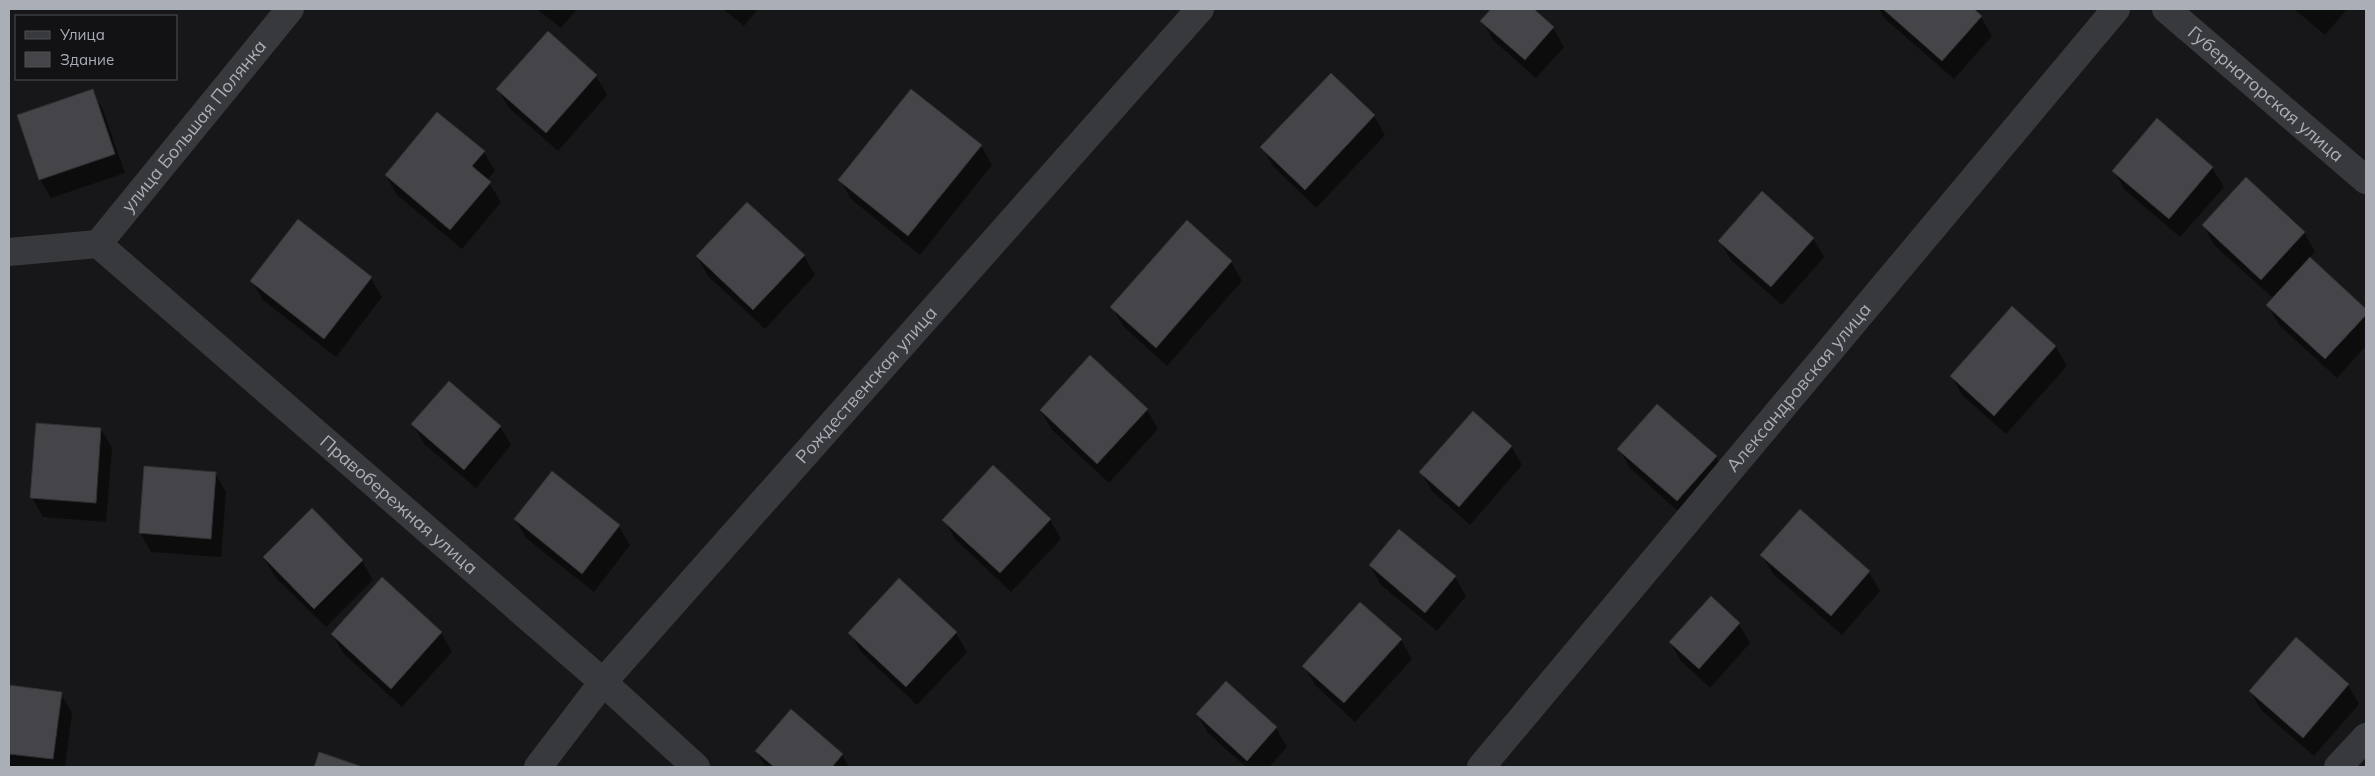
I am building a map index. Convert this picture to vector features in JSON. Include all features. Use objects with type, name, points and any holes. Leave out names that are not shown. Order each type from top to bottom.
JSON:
[{"type":"street","name":"улица Большая Полянка","points":[[98,244],[290,9]]},
{"type":"street","name":"Рождественская улица","points":[[538,767],[603,682],[1200,9]]},
{"type":"street","name":"Александровская улица","points":[[1481,767],[2116,9]]},
{"type":"street","name":"Губернаторская улица","points":[[2166,9],[2366,180]]},
{"type":"street","points":[[9,252],[98,244]]},
{"type":"street","name":"Правобережная улица","points":[[98,244],[603,682],[696,767]]},
{"type":"street","points":[[2338,767],[2366,737]]},
{"type":"building","points":[[1491,9],[1534,9],[1554,27],[1525,60],[1480,21]]},
{"type":"building","points":[[1883,9],[1974,9],[1982,16],[1942,61]]},
{"type":"building","points":[[548,31],[597,75],[546,133],[496,89]]},
{"type":"building","points":[[1331,73],[1375,115],[1305,190],[1260,147]]},
{"type":"building","points":[[93,89],[115,154],[39,180],[17,115]]},
{"type":"building","points":[[911,89],[982,145],[908,236],[838,180]]},
{"type":"building","points":[[437,112],[485,151],[472,166],[491,182],[450,230],[385,175]]},
{"type":"building","points":[[2157,118],[2213,167],[2169,219],[2112,171]]},
{"type":"building","points":[[2246,177],[2305,232],[2261,280],[2202,225]]},
{"type":"building","points":[[1762,191],[1814,238],[1771,287],[1718,241]]},
{"type":"building","points":[[747,202],[805,255],[753,310],[696,256]]},
{"type":"building","points":[[298,219],[372,277],[324,339],[250,281]]},
{"type":"building","points":[[1187,220],[1232,261],[1156,348],[1110,307]]},
{"type":"building","points":[[2310,257],[2366,309],[2366,315],[2325,359],[2266,305]]},
{"type":"building","points":[[2012,306],[2056,346],[1994,416],[1950,376]]},
{"type":"building","points":[[1090,355],[1148,409],[1097,464],[1040,410]]},
{"type":"building","points":[[449,381],[501,426],[464,470],[411,424]]},
{"type":"building","points":[[1657,404],[1717,456],[1677,501],[1617,449]]},
{"type":"building","points":[[1473,411],[1512,446],[1459,507],[1419,472]]},
{"type":"building","points":[[36,423],[101,428],[96,503],[30,498]]},
{"type":"building","points":[[993,465],[1051,519],[1000,573],[942,520]]},
{"type":"building","points":[[144,466],[216,472],[211,539],[139,533]]},
{"type":"building","points":[[552,471],[620,525],[582,574],[514,519]]},
{"type":"building","points":[[312,508],[363,560],[314,609],[263,557]]},
{"type":"building","points":[[1800,509],[1870,571],[1831,616],[1760,555]]},
{"type":"building","points":[[1399,529],[1456,576],[1425,613],[1369,565]]},
{"type":"building","points":[[382,577],[442,632],[391,689],[331,634]]},
{"type":"building","points":[[899,578],[957,632],[906,687],[848,633]]},
{"type":"building","points":[[1711,596],[1740,623],[1699,669],[1669,642]]},
{"type":"building","points":[[1360,602],[1402,639],[1344,703],[1302,666]]},
{"type":"building","points":[[2296,637],[2349,684],[2303,738],[2249,691]]},
{"type":"building","points":[[1226,681],[1277,727],[1247,761],[1196,714]]},
{"type":"building","points":[[9,685],[62,692],[53,759],[9,754]]},
{"type":"building","points":[[791,709],[843,754],[832,767],[774,767],[755,751]]},
{"type":"building","points":[[319,752],[363,767],[314,767]]}]
